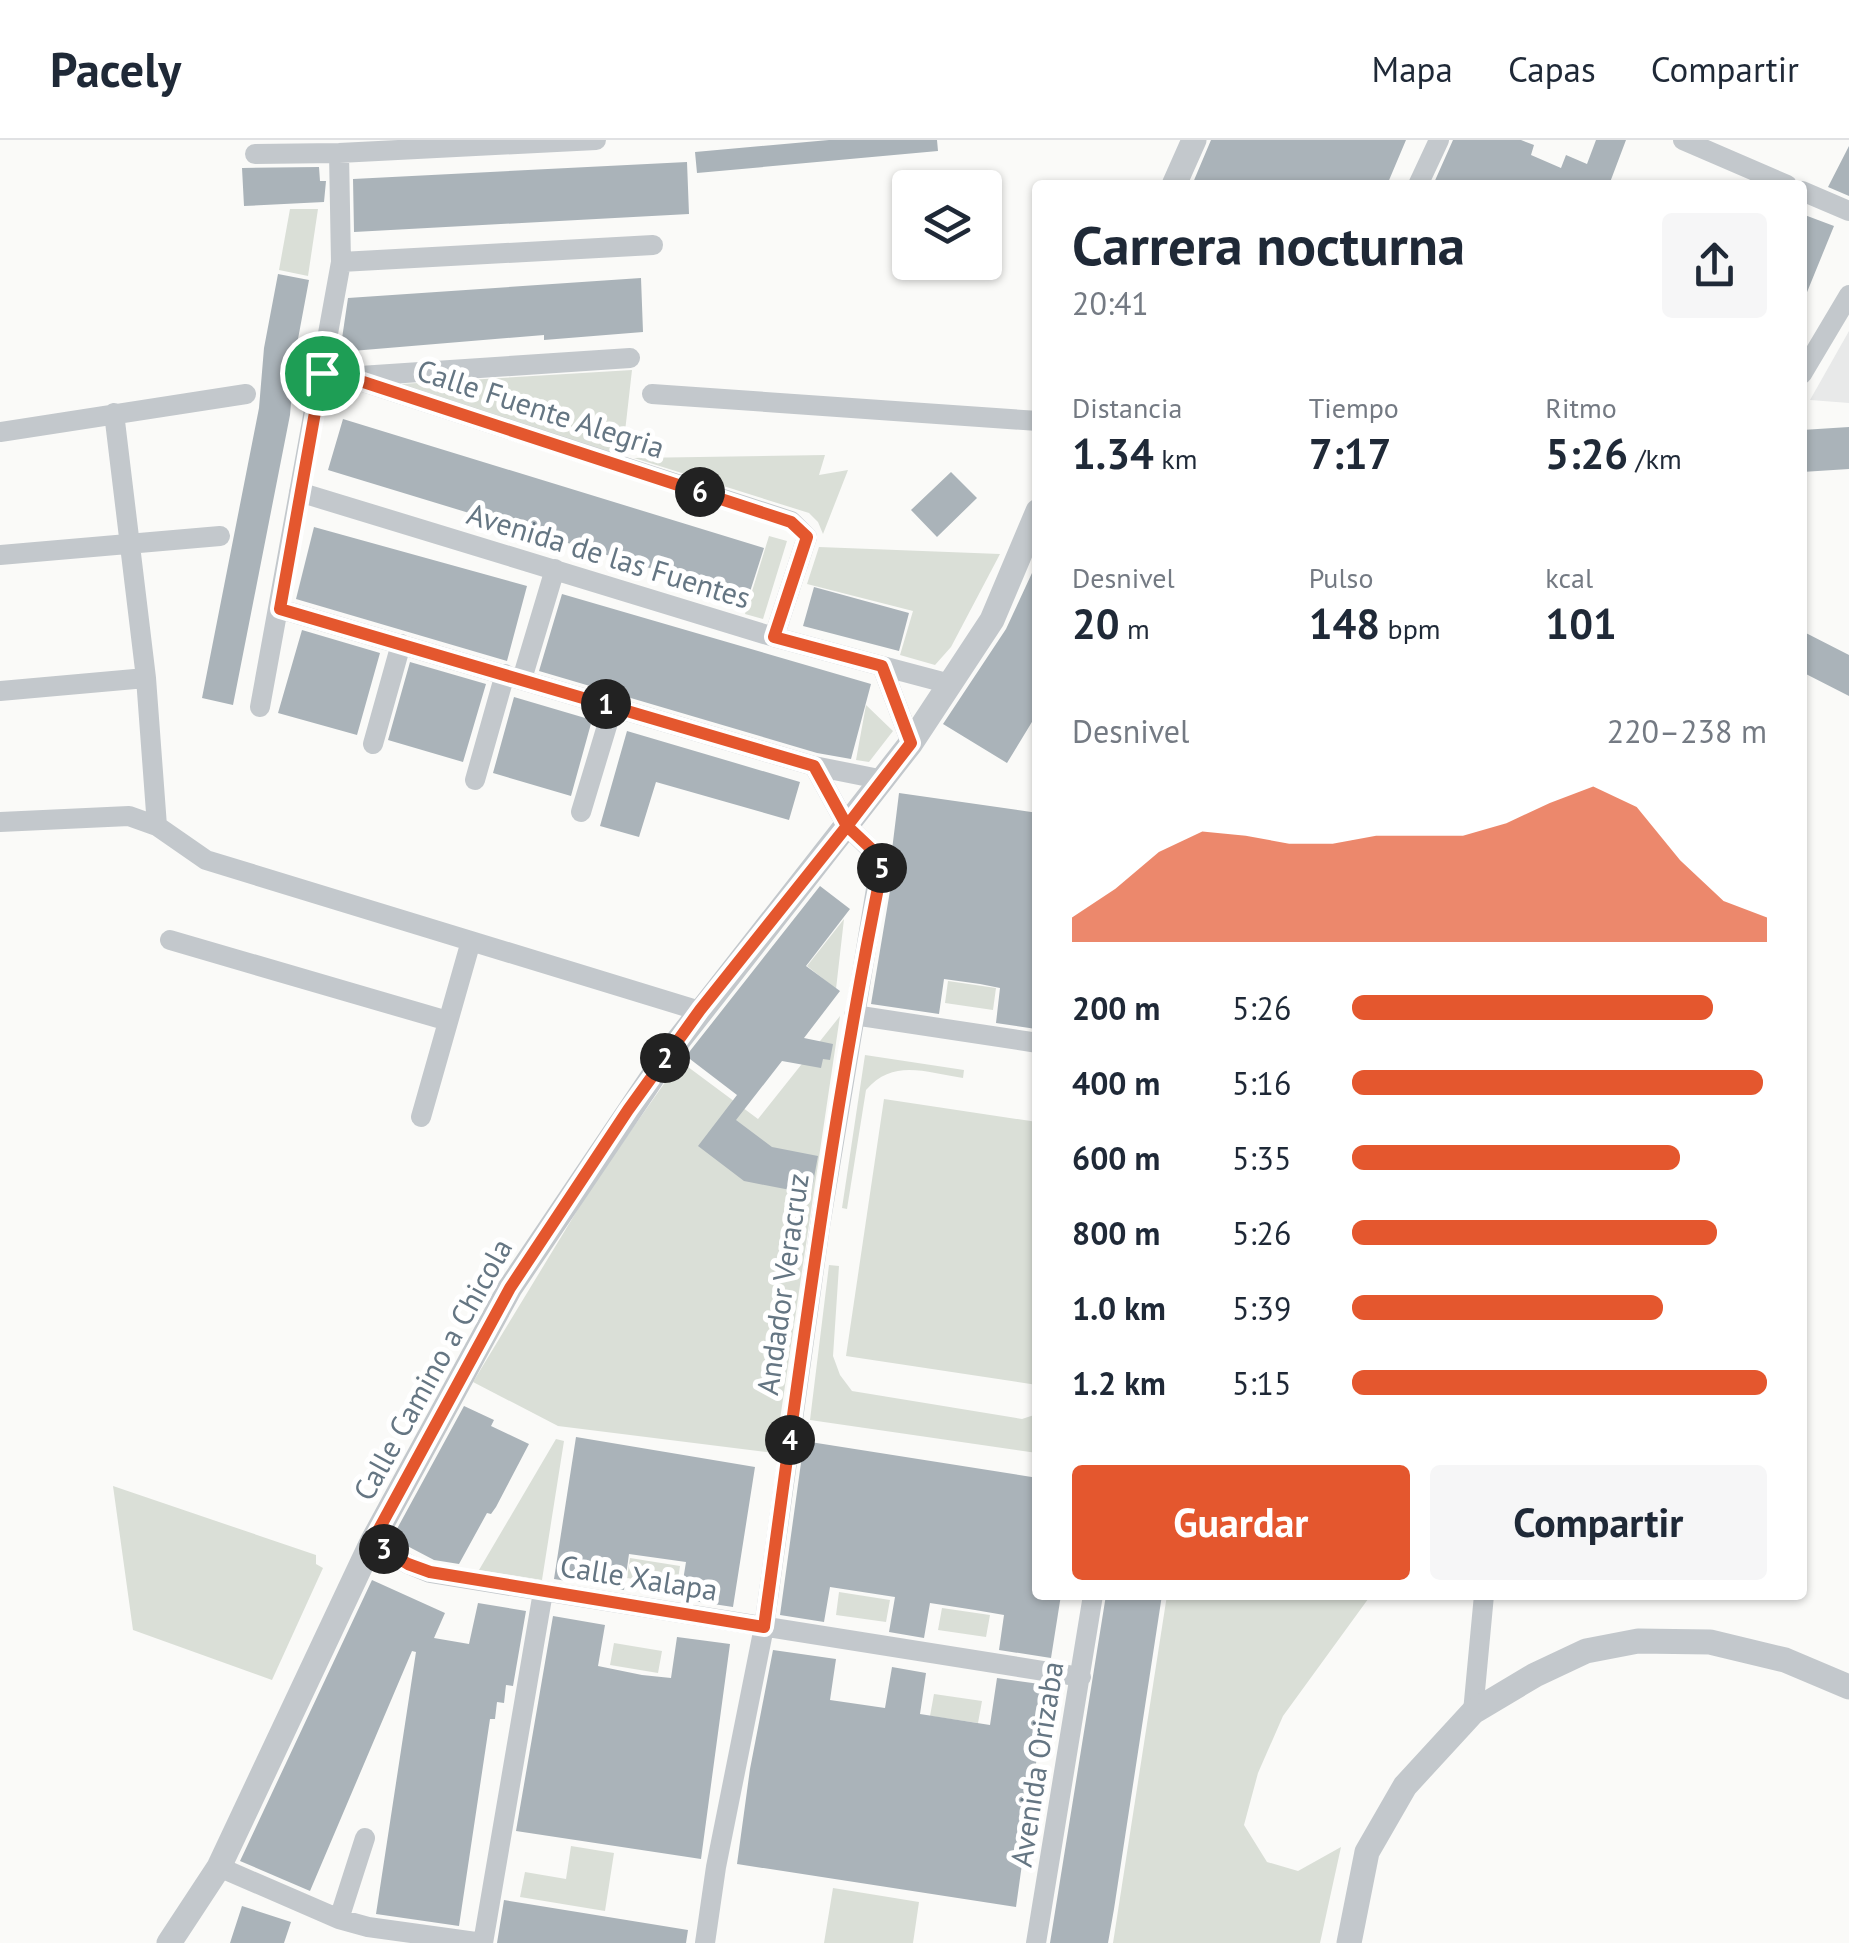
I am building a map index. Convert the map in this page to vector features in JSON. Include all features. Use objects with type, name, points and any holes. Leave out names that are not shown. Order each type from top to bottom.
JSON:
[{"type":"street","points":[[254,154],[596,140]]},
{"type":"street","points":[[1176,180],[1194,140]]},
{"type":"street","points":[[1420,180],[1439,140]]},
{"type":"street","points":[[1683,140],[1776,180]]},
{"type":"street","points":[[260,707],[341,262],[339,153]]},
{"type":"street","points":[[1807,193],[1849,210]]},
{"type":"street","points":[[341,262],[653,246]]},
{"type":"street","points":[[1807,366],[1849,295]]},
{"type":"street","points":[[348,377],[630,358]]},
{"type":"street","name":"Calle Fuente Alegria","points":[[322,373],[348,377],[791,522],[807,537],[774,637]]},
{"type":"street","points":[[0,432],[246,394]]},
{"type":"street","points":[[652,394],[1032,421]]},
{"type":"street","points":[[114,412],[146,678],[157,826]]},
{"type":"street","name":"Avenida de las Fuentes","points":[[299,492],[774,637],[950,684]]},
{"type":"street","name":"Calle Camino a Chicola","points":[[168,1943],[219,1867],[372,1542],[510,1288],[628,1110],[700,1010],[911,743],[992,620],[1032,526]]},
{"type":"street","points":[[0,555],[220,536]]},
{"type":"street","points":[[476,780],[554,569]]},
{"type":"street","points":[[280,609],[814,766],[884,780]]},
{"type":"street","points":[[373,744],[401,644]]},
{"type":"street","points":[[882,666],[911,743]]},
{"type":"street","points":[[0,691],[146,678]]},
{"type":"street","points":[[581,812],[614,706]]},
{"type":"street","points":[[814,766],[847,826]]},
{"type":"street","points":[[0,822],[129,816],[157,826],[206,860],[700,1010]]},
{"type":"street","name":"Andador Veracruz","points":[[705,1943],[716,1867],[764,1627],[818,1245],[854,1015],[882,868],[882,859],[847,826]]},
{"type":"street","points":[[170,940],[448,1022]]},
{"type":"street","points":[[421,1116],[471,941]]},
{"type":"street","points":[[854,1015],[1032,1042]]},
{"type":"street","name":"Calle Xalapa","points":[[372,1542],[408,1564],[430,1572],[1081,1676]]},
{"type":"street","points":[[219,1867],[340,1919],[368,1927],[482,1943],[543,1592]]},
{"type":"street","name":"Avenida Orizaba","points":[[1036,1943],[1093,1600]]},
{"type":"street","points":[[1473,1712],[1484,1600]]},
{"type":"street","points":[[1348,1943],[1367,1852],[1405,1786],[1473,1712],[1535,1675],[1586,1650],[1638,1642],[1710,1642],[1785,1660],[1849,1687]]},
{"type":"street","points":[[340,1919],[365,1838]]},
{"type":"shaded area","points":[[290,209],[318,209],[308,276],[279,270]]},
{"type":"shaded area","points":[[1849,331],[1849,403],[1810,400]]},
{"type":"shaded area","points":[[632,370],[622,458],[401,384]]},
{"type":"shaded area","points":[[825,455],[819,475],[848,470],[823,534],[809,513],[634,458]]},
{"type":"shaded area","points":[[769,536],[787,541],[763,619],[745,614]]},
{"type":"shaded area","points":[[819,547],[1000,554],[951,647],[935,665],[900,655],[913,611],[807,584]]},
{"type":"shaded area","points":[[866,705],[893,731],[869,762],[856,760]]},
{"type":"shaded area","points":[[844,919],[836,989],[807,966]]},
{"type":"shaded area","points":[[948,981],[996,988],[993,1010],[945,1003]]},
{"type":"shaded area","points":[[840,1016],[775,1453],[558,1426],[473,1382],[592,1186],[680,1061],[758,1119]]},
{"type":"shaded area","points":[[865,1055],[964,1070],[963,1078],[899,1071],[877,1080],[866,1090],[847,1209],[842,1208]]},
{"type":"shaded area","points":[[884,1099],[1032,1121],[1032,1384],[846,1356]]},
{"type":"shaded area","points":[[829,1265],[839,1266],[833,1356],[852,1391],[1022,1419],[1032,1416],[1032,1452],[810,1420]]},
{"type":"shaded area","points":[[556,1439],[564,1441],[542,1580],[479,1570]]},
{"type":"shaded area","points":[[113,1486],[316,1555],[316,1564],[323,1568],[272,1680],[133,1630]]},
{"type":"shaded area","points":[[630,1558],[680,1566],[677,1586],[627,1578]]},
{"type":"shaded area","points":[[839,1592],[890,1600],[886,1622],[836,1615]]},
{"type":"shaded area","points":[[1166,1600],[1367,1600],[1283,1716],[1258,1773],[1244,1825],[1267,1862],[1298,1871],[1341,1847],[1320,1943],[1113,1943]]},
{"type":"shaded area","points":[[942,1608],[990,1615],[986,1637],[938,1630]]},
{"type":"shaded area","points":[[614,1643],[662,1651],[658,1673],[610,1665]]},
{"type":"shaded area","points":[[934,1694],[982,1701],[978,1723],[930,1716]]},
{"type":"shaded area","points":[[571,1846],[614,1853],[605,1911],[520,1897],[525,1872],[566,1879]]},
{"type":"shaded area","points":[[833,1888],[919,1902],[913,1943],[824,1943]]},
{"type":"building","points":[[829,140],[937,140],[938,151],[697,173],[695,152]]},
{"type":"building","points":[[1211,140],[1406,140],[1389,180],[1194,180]]},
{"type":"building","points":[[1453,140],[1521,140],[1534,145],[1531,155],[1561,168],[1566,155],[1587,164],[1596,140],[1626,140],[1611,180],[1435,180]]},
{"type":"building","points":[[1849,146],[1849,196],[1828,187]]},
{"type":"building","points":[[687,162],[689,214],[354,232],[353,179]]},
{"type":"building","points":[[319,167],[320,181],[326,181],[324,202],[244,206],[242,168]]},
{"type":"building","points":[[1807,216],[1834,226],[1807,292]]},
{"type":"building","points":[[278,274],[309,280],[295,355],[290,415],[233,705],[202,698],[259,408],[264,348]]},
{"type":"building","points":[[641,278],[643,332],[544,340],[544,335],[340,352],[348,298]]},
{"type":"building","points":[[343,419],[764,548],[748,598],[328,470]]},
{"type":"building","points":[[1849,427],[1849,469],[1807,472],[1807,430]]},
{"type":"building","points":[[951,472],[977,498],[937,537],[911,510]]},
{"type":"building","points":[[314,527],[527,586],[507,661],[296,599]]},
{"type":"building","points":[[1032,573],[1032,722],[1007,763],[943,724],[1006,629]]},
{"type":"building","points":[[814,587],[909,613],[899,651],[803,626]]},
{"type":"building","points":[[562,594],[871,684],[851,759],[817,753],[539,671]]},
{"type":"building","points":[[302,630],[380,653],[357,735],[278,713]]},
{"type":"building","points":[[1807,634],[1849,655],[1849,696],[1807,675]]},
{"type":"building","points":[[410,662],[486,684],[463,762],[388,740]]},
{"type":"building","points":[[514,697],[592,720],[571,796],[493,773]]},
{"type":"building","points":[[627,731],[800,782],[789,820],[656,782],[639,837],[600,826]]},
{"type":"building","points":[[899,793],[1032,812],[1032,1028],[996,1023],[1000,988],[980,984],[944,979],[939,1014],[871,1004],[895,861],[892,850]]},
{"type":"building","points":[[820,886],[850,909],[806,966],[840,991],[804,1038],[833,1044],[830,1060],[823,1059],[821,1068],[782,1061],[736,1120],[772,1147],[818,1156],[811,1194],[744,1181],[698,1146],[737,1095],[686,1056]]},
{"type":"building","points":[[464,1406],[494,1420],[491,1426],[529,1444],[496,1507],[491,1514],[487,1513],[459,1564],[434,1560],[392,1538]]},
{"type":"building","points":[[576,1437],[755,1467],[733,1607],[680,1599],[686,1562],[629,1554],[624,1590],[554,1579]]},
{"type":"building","points":[[804,1441],[1032,1477],[1032,1600],[1060,1600],[1051,1658],[999,1650],[1004,1615],[975,1610],[930,1603],[924,1638],[889,1632],[895,1597],[830,1587],[824,1622],[780,1615]]},
{"type":"building","points":[[372,1580],[445,1613],[434,1638],[469,1644],[478,1603],[526,1611],[513,1686],[506,1685],[504,1703],[497,1702],[495,1719],[490,1719],[459,1926],[376,1914],[416,1652],[412,1651],[310,1891],[240,1861]]},
{"type":"building","points":[[1105,1600],[1161,1600],[1108,1943],[1050,1943]]},
{"type":"building","points":[[553,1616],[605,1625],[598,1666],[642,1675],[671,1678],[677,1637],[730,1644],[701,1859],[516,1831]]},
{"type":"building","points":[[773,1650],[836,1659],[830,1700],[885,1708],[892,1667],[926,1673],[920,1714],[990,1725],[997,1678],[1047,1685],[1016,1907],[737,1864]]},
{"type":"building","points":[[504,1900],[688,1930],[686,1943],[497,1943]]},
{"type":"building","points":[[242,1906],[291,1922],[284,1943],[230,1943]]},
{"type":"route","points":[[322,373],[280,609],[814,766],[847,826],[700,1010],[628,1110],[510,1288],[372,1542],[408,1564],[430,1572],[764,1627],[820,1226],[859,980],[882,868],[882,859],[847,826],[911,743],[882,666],[774,637],[807,537],[791,522],[348,377],[322,373]]}]
